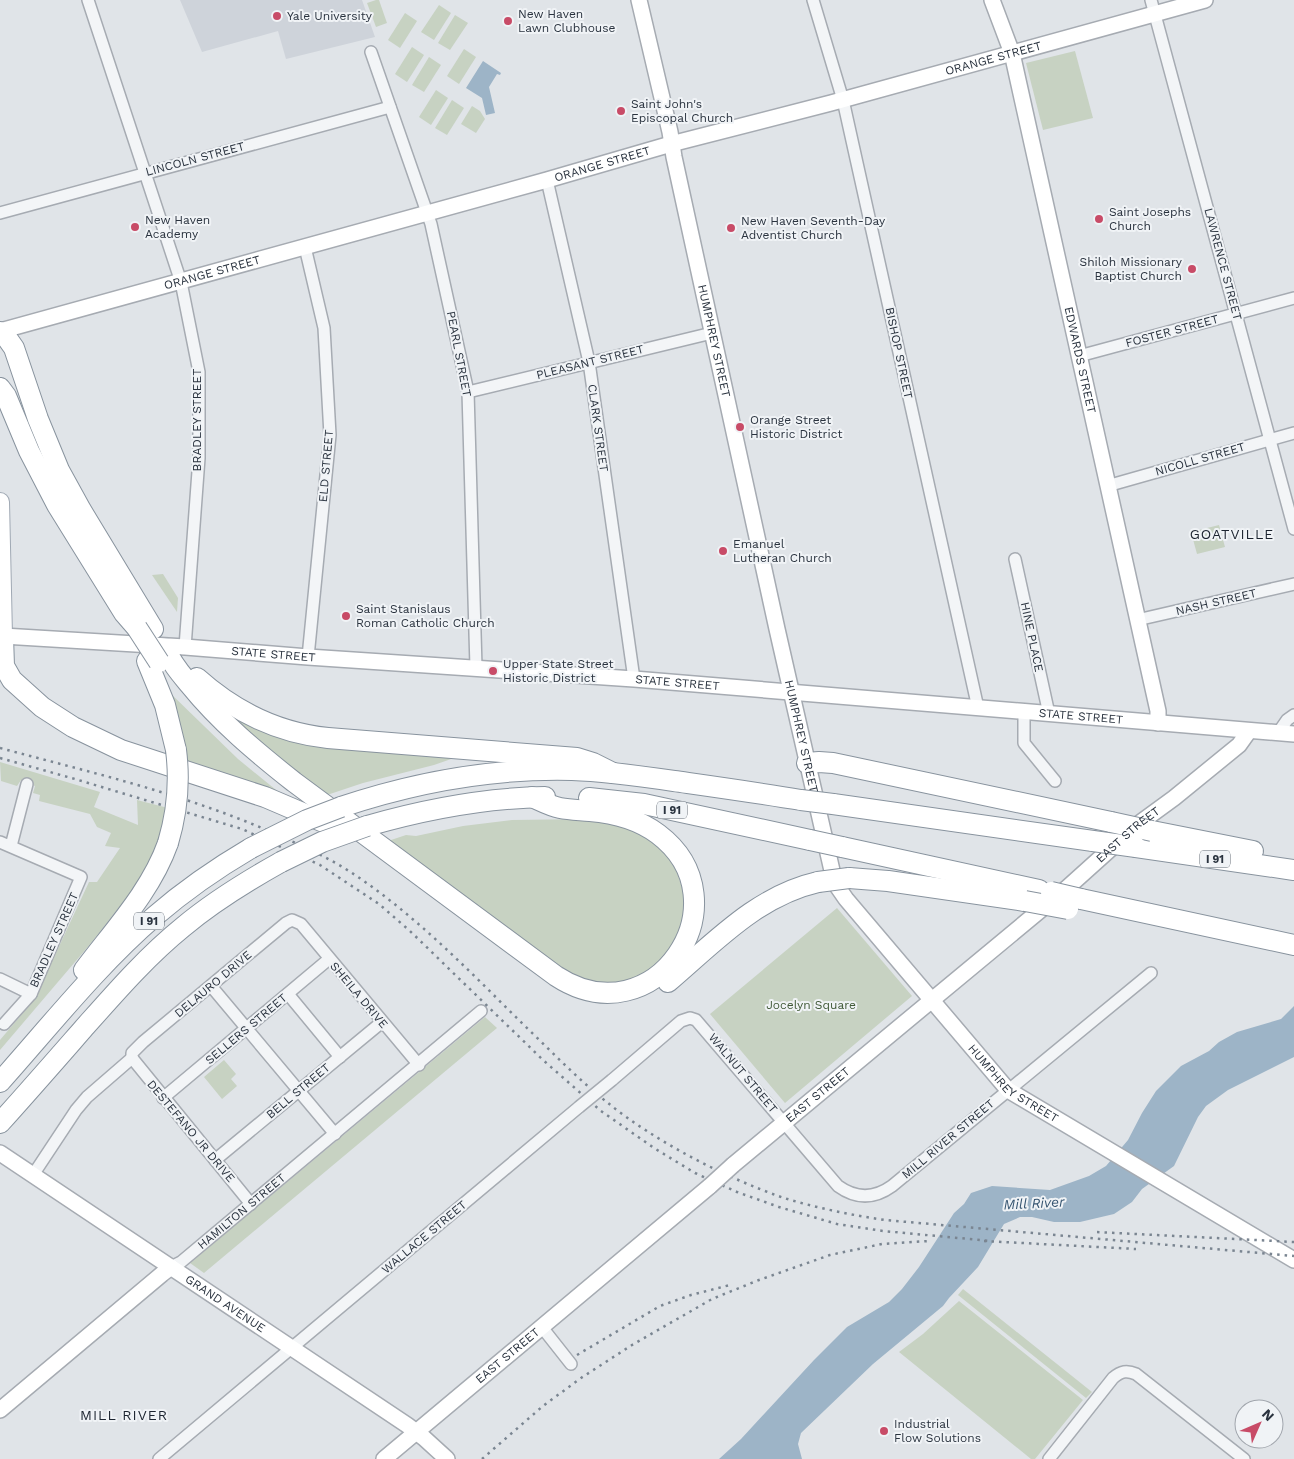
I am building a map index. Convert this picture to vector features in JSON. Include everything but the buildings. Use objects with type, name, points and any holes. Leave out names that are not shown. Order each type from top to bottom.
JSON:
[{"type":"highway","points":[[0,332],[8,338],[14,348],[38,419],[59,470],[81,510],[136,624]]},
{"type":"highway","points":[[0,388],[6,396],[29,451],[57,505],[136,624],[169,658],[220,718],[267,761],[562,981],[586,990],[612,993],[632,989],[656,977],[669,966],[680,952],[688,936],[692,920],[694,904],[692,887],[687,871],[678,855],[658,834],[632,820],[604,812],[559,808],[532,797]]},
{"type":"highway","points":[[1,636],[4,666],[12,680],[37,703],[73,727],[121,750],[265,797],[340,829]]},
{"type":"highway","points":[[62,1012],[74,984],[142,892],[157,869],[168,843],[175,814],[178,766],[165,705],[169,658]]},
{"type":"highway","points":[[169,658],[234,706],[266,723],[295,733],[328,738],[577,758],[593,763],[613,773]]},
{"type":"highway","points":[[169,658],[197,710],[255,765],[546,982],[572,997],[596,1003],[611,1004],[630,1001],[653,993],[668,983],[754,909],[786,892],[818,882],[849,878],[1032,895],[1074,904],[1091,912],[1121,907],[1294,945]]},
{"type":"highway","points":[[807,763],[833,763],[1269,854],[1294,868]]},
{"type":"highway","name":"I 91","points":[[0,1082],[116,952],[155,916],[198,882],[251,848],[307,820],[341,807],[409,787],[451,778],[492,773],[558,770],[613,773],[1294,868]]},
{"type":"highway","name":"I 91","points":[[0,1123],[118,989],[183,927],[219,900],[281,862],[322,842],[367,826],[448,806],[532,797],[597,798],[644,804],[842,847],[1032,895]]},
{"type":"highway","points":[[1222,930],[1249,947],[1294,958]]},
{"type":"main road","name":"HUMPHREY STREET","points":[[639,0],[791,692],[837,886],[1008,1090],[1294,1260]]},
{"type":"main road","name":"EDWARDS STREET","points":[[992,0],[1012,53],[1158,711],[1158,723]]},
{"type":"main road","name":"ORANGE STREET","points":[[0,332],[671,144],[843,100],[1012,53],[1154,7],[1205,0]]},
{"type":"main road","points":[[0,502],[1,636]]},
{"type":"main road","name":"STATE STREET","points":[[1,636],[169,658],[308,657],[476,667],[1294,734]]},
{"type":"main road","name":"EAST STREET","points":[[384,1459],[733,1165],[1080,877],[1137,825],[1174,798],[1239,745],[1249,731]]},
{"type":"main road","name":"GRAND AVENUE","points":[[0,1153],[416,1432],[447,1459]]},
{"type":"main road","name":"HAMILTON STREET","points":[[0,1410],[162,1274],[172,1268]]},
{"type":"street","name":"BRADLEY STREET","points":[[88,0],[181,282],[196,355],[200,390],[199,458],[169,658]]},
{"type":"street","name":"BISHOP STREET","points":[[813,0],[843,100],[978,708]]},
{"type":"street","name":"LAWRENCE STREET","points":[[1154,7],[1294,529]]},
{"type":"street","name":"PEARL STREET","points":[[371,52],[431,224],[468,392],[476,667]]},
{"type":"street","name":"LINCOLN STREET","points":[[0,213],[390,107]]},
{"type":"street","name":"CLARK STREET","points":[[547,180],[589,362],[634,679]]},
{"type":"street","name":"ELD STREET","points":[[305,247],[324,328],[330,435],[308,657]]},
{"type":"street","name":"FOSTER STREET","points":[[1079,356],[1294,298]]},
{"type":"street","name":"PLEASANT STREET","points":[[468,392],[712,333]]},
{"type":"street","name":"NICOLL STREET","points":[[1107,486],[1294,433]]},
{"type":"street","name":"HINE PLACE","points":[[1015,559],[1049,714]]},
{"type":"street","name":"NASH STREET","points":[[1137,620],[1294,584]]},
{"type":"street","points":[[1024,712],[1024,743],[1055,781]]},
{"type":"street","points":[[1278,733],[1287,720],[1294,715]]},
{"type":"street","points":[[5,844],[27,784]]},
{"type":"street","name":"BRADLEY STREET","points":[[4,1024],[31,994],[81,877],[5,844]]},
{"type":"street","name":"DELAURO DRIVE","points":[[33,1175],[76,1110],[87,1097],[132,1058],[134,1050],[286,923],[292,920],[300,924]]},
{"type":"street","name":"SHEILA DRIVE","points":[[300,924],[418,1065]]},
{"type":"street","name":"SELLERS STREET","points":[[163,1098],[329,959]]},
{"type":"street","name":"MILL RIVER STREET","points":[[856,1195],[874,1195],[888,1189],[1150,973]]},
{"type":"street","points":[[0,979],[31,994]]},
{"type":"street","points":[[211,986],[335,1134]]},
{"type":"street","points":[[288,994],[340,1057]]},
{"type":"street","name":"HAMILTON STREET","points":[[172,1268],[182,1262],[481,1012]]},
{"type":"street","name":"WALNUT STREET","points":[[690,1018],[701,1024],[838,1186],[846,1192],[856,1195]]},
{"type":"street","name":"WALLACE STREET","points":[[159,1459],[579,1107],[682,1022],[690,1018]]},
{"type":"street","name":"BELL STREET","points":[[215,1160],[382,1022]]},
{"type":"street","name":"DESTEFANO JR DRIVE","points":[[132,1058],[251,1204]]},
{"type":"street","points":[[541,1326],[571,1364]]},
{"type":"street","points":[[1049,1459],[1113,1378],[1125,1371],[1136,1374],[1244,1459]]},
{"type":"shaded area","name":"Yale University","points":[[180,0],[362,0],[375,37],[286,59],[278,31],[202,52]]},
{"type":"green space","points":[[379,0],[387,23],[376,27],[367,3]]},
{"type":"green space","points":[[439,5],[451,13],[434,40],[421,32]]},
{"type":"green space","points":[[405,13],[417,21],[400,48],[388,40]]},
{"type":"green space","points":[[455,15],[468,23],[450,50],[438,43]]},
{"type":"green space","points":[[412,47],[424,55],[407,82],[395,74]]},
{"type":"green space","points":[[464,49],[476,57],[459,84],[447,76]]},
{"type":"green space","points":[[1075,51],[1093,118],[1043,130],[1026,63]]},
{"type":"green space","points":[[429,57],[441,65],[424,92],[412,85]]},
{"type":"green space","points":[[436,90],[448,98],[431,125],[419,117]]},
{"type":"green space","points":[[452,100],[464,108],[447,135],[435,128]]},
{"type":"green space","points":[[472,106],[480,111],[485,119],[476,133],[461,124]]},
{"type":"green space","points":[[1219,525],[1225,547],[1197,554],[1191,532]]},
{"type":"green space","points":[[163,574],[178,598],[177,612],[152,575]]},
{"type":"green space","points":[[168,691],[238,759],[281,794],[185,768]]},
{"type":"green space","points":[[222,710],[454,758],[363,783],[324,796]]},
{"type":"green space","points":[[0,762],[100,792],[94,807],[138,825],[137,800],[168,808],[161,841],[138,883],[92,942],[0,1050],[0,1040],[34,1000],[89,882],[97,882],[120,848],[105,846],[111,833],[97,827],[90,814],[39,801],[40,795],[33,793],[35,786],[21,780],[17,786],[1,781]]},
{"type":"green space","points":[[587,819],[612,822],[633,829],[655,841],[672,858],[686,899],[679,941],[648,976],[608,986],[573,979],[388,841],[406,835],[416,836],[463,826],[512,820]]},
{"type":"green space","name":"Jocelyn Square","points":[[837,908],[912,996],[785,1103],[710,1014]]},
{"type":"green space","points":[[485,1017],[497,1028],[204,1273],[190,1263]]},
{"type":"green space","points":[[224,1060],[236,1074],[231,1079],[237,1086],[222,1099],[204,1077]]},
{"type":"green space","points":[[963,1289],[1092,1392],[1086,1398],[958,1295]]},
{"type":"green space","points":[[959,1301],[1083,1400],[1035,1459],[1031,1459],[899,1352],[923,1334]]},
{"type":"water","points":[[483,61],[501,73],[500,75],[497,74],[489,87],[495,113],[486,115],[482,98],[466,88]]},
{"type":"water","name":"Mill River","points":[[1294,1006],[1294,1057],[1228,1090],[1206,1106],[1198,1117],[1174,1166],[1142,1189],[1132,1202],[1114,1214],[1080,1222],[1054,1222],[1032,1217],[1020,1217],[1004,1224],[978,1267],[943,1306],[873,1364],[801,1433],[798,1444],[802,1459],[719,1459],[741,1439],[847,1327],[889,1302],[902,1289],[919,1267],[954,1213],[964,1204],[971,1193],[992,1186],[1050,1190],[1089,1176],[1106,1166],[1128,1140],[1156,1091],[1181,1066],[1209,1051],[1219,1042],[1237,1032],[1281,1019]]},
{"type":"railway","points":[[0,748],[110,777],[219,811],[289,840],[335,863],[361,879],[406,913],[468,970],[568,1068],[608,1103],[669,1145],[692,1158],[762,1190],[821,1208],[885,1220],[1294,1256]]},
{"type":"railway","points":[[0,758],[242,829],[320,865],[379,904],[410,931],[543,1060],[601,1111],[654,1148],[695,1173],[737,1192],[837,1224],[883,1231],[991,1241]]},
{"type":"railway","points":[[1097,1232],[1294,1242]]},
{"type":"railway","points":[[482,1459],[543,1406],[581,1378],[632,1345],[712,1299],[830,1255],[882,1244],[929,1241]]},
{"type":"railway","points":[[984,1241],[1136,1249]]},
{"type":"railway","points":[[577,1355],[660,1306],[691,1295],[730,1285]]},
{"type":"place","name":"Yale University","points":[[277,16]]},
{"type":"place","name":"New Haven Lawn Clubhouse","points":[[508,21]]},
{"type":"place","name":"Saint John's Episcopal Church","points":[[621,111]]},
{"type":"place","name":"Saint Josephs Church","points":[[1099,219]]},
{"type":"place","name":"New Haven Academy","points":[[135,227]]},
{"type":"place","name":"New Haven Seventh-Day Adventist Church","points":[[731,228]]},
{"type":"place","name":"Shiloh Missionary Baptist Church","points":[[1192,269]]},
{"type":"place","name":"Orange Street Historic District","points":[[740,427]]},
{"type":"place","name":"Emanuel Lutheran Church","points":[[723,551]]},
{"type":"place","name":"Saint Stanislaus Roman Catholic Church","points":[[346,616]]},
{"type":"place","name":"Upper State Street Historic District","points":[[493,671]]},
{"type":"place","name":"Industrial Flow Solutions","points":[[884,1431]]},
{"type":"district","name":"GOATVILLE","points":[[1232,534]]},
{"type":"district","name":"MILL RIVER","points":[[124,1415]]}]
